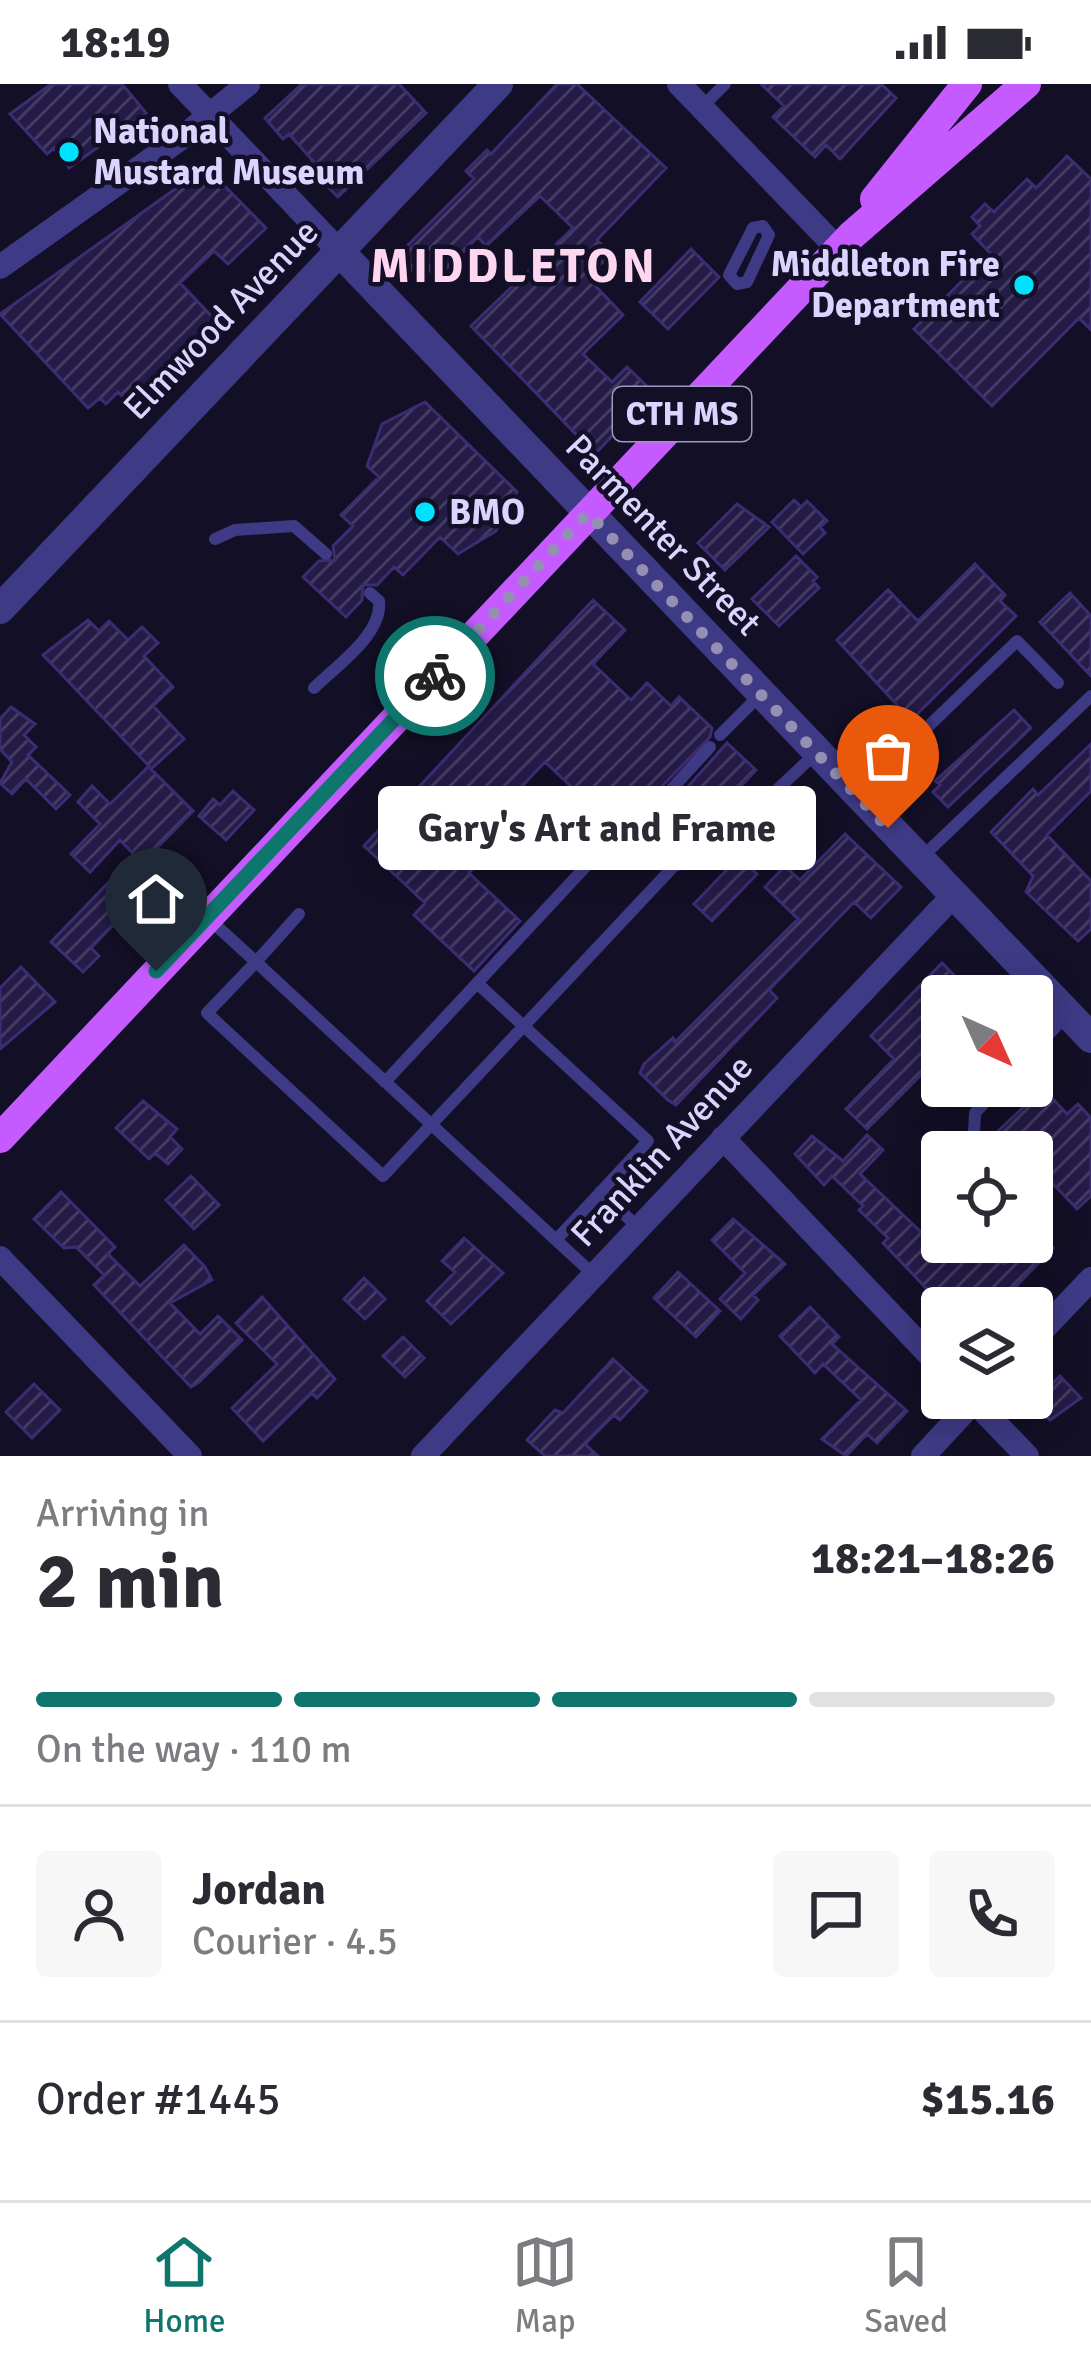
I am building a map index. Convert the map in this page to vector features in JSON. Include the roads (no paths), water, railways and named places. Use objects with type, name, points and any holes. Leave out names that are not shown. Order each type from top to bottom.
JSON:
[{"type":"main road","name":"CTH MS","points":[[847,240],[897,166],[967,84]]},
{"type":"main road","name":"CTH MS","points":[[0,1138],[847,240],[1026,84]]},
{"type":"street","name":"Parmenter Street","points":[[180,84],[1091,1039]]},
{"type":"street","points":[[0,267],[211,116],[248,84]]},
{"type":"street","name":"Elmwood Avenue","points":[[0,609],[498,84]]},
{"type":"street","points":[[679,84],[847,240]]},
{"type":"street","name":"Franklin Avenue","points":[[423,1456],[952,896]]},
{"type":"street","points":[[723,1138],[921,1346]]},
{"type":"street","points":[[0,1258],[190,1456]]},
{"type":"street","points":[[1053,1319],[1091,1279]]},
{"type":"street","points":[[923,1456],[956,1419]]},
{"type":"street","points":[[993,1419],[1027,1456]]},
{"type":"lane","points":[[701,108],[725,84]]},
{"type":"lane","points":[[214,539],[235,530],[294,526],[326,554]]},
{"type":"lane","points":[[314,688],[374,628],[381,614],[379,601],[370,593]]},
{"type":"lane","points":[[857,796],[1017,640],[1058,683]]},
{"type":"lane","points":[[674,866],[643,838],[636,828],[640,820],[761,694]]},
{"type":"lane","points":[[918,860],[1091,696]]},
{"type":"lane","points":[[299,914],[207,1013],[383,1176],[674,866],[710,853],[816,753]]},
{"type":"lane","points":[[385,1082],[590,863],[621,853],[643,838]]},
{"type":"lane","points":[[207,917],[593,1276]]},
{"type":"lane","points":[[477,983],[648,1141],[556,1240]]},
{"type":"lane","points":[[1053,1030],[1068,1015]]},
{"type":"lane","points":[[600,1192],[639,1228]]},
{"type":"place","name":"National Mustard Museum","points":[[69,152]]},
{"type":"place","name":"Middleton Fire Department","points":[[1024,285]]},
{"type":"place","name":"BMO","points":[[425,512]]},
{"type":"place","name":"Gary's Art and Frame","points":[[888,828]]},
{"type":"district","name":"MIDDLETON","points":[[514,266]]}]
